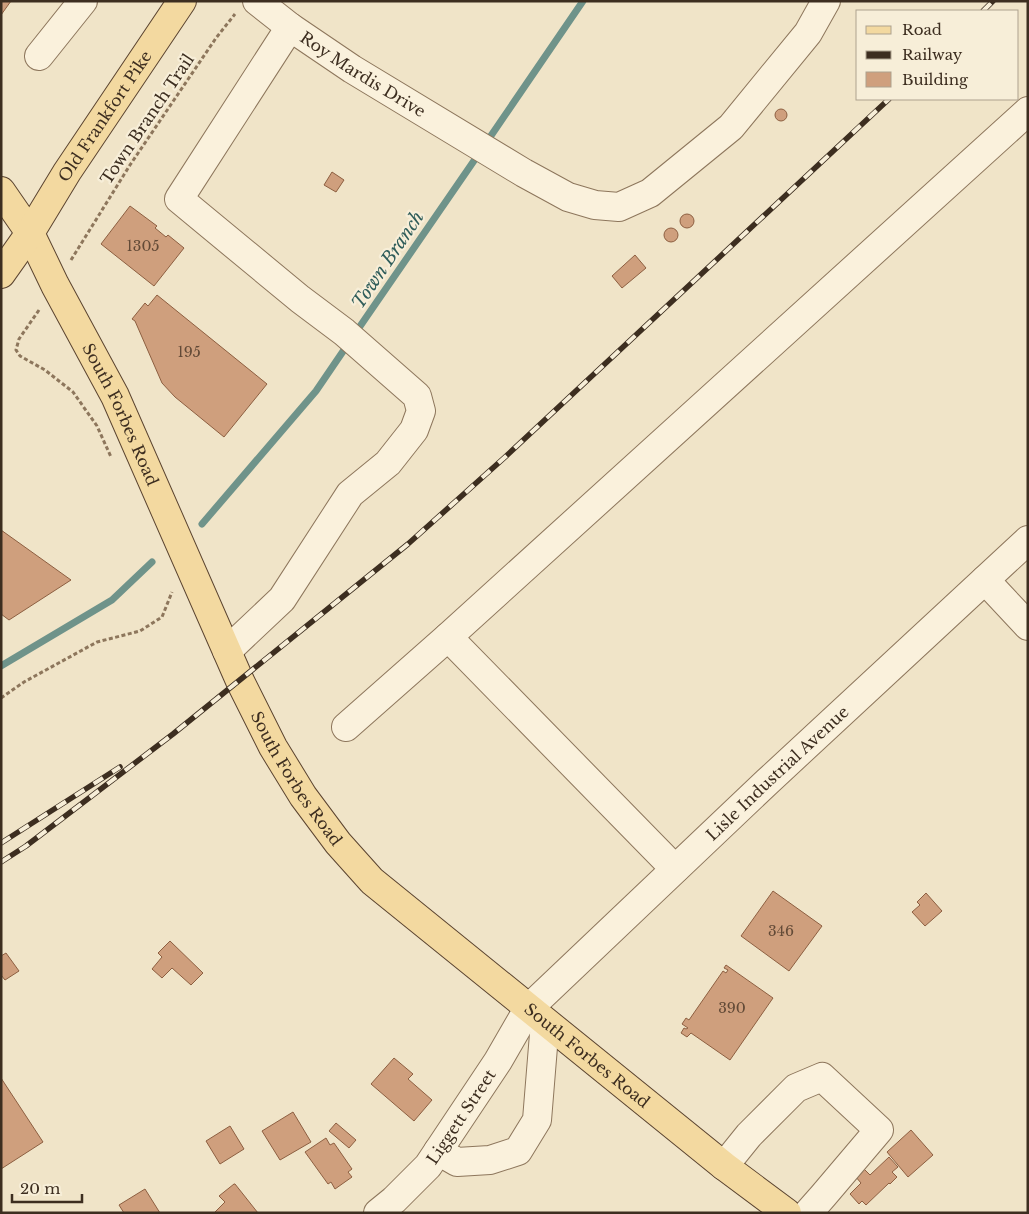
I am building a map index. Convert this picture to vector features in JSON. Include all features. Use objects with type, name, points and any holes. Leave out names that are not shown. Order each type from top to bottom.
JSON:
[{"type":"main road","name":"Old Frankfort Pike","points":[[1,274],[30,232],[66,172],[182,1]]},
{"type":"main road","name":"South Forbes Road","points":[[1,191],[30,232],[55,285],[115,396],[227,651],[273,747],[303,796],[338,843],[372,882],[724,1166],[773,1208]]},
{"type":"street","points":[[39,56],[83,1]]},
{"type":"street","name":"Roy Mardis Drive","points":[[248,5],[290,27],[352,69],[524,173],[568,197],[595,205],[620,207],[650,193],[731,127],[808,33],[826,1]]},
{"type":"street","points":[[227,651],[282,599],[350,494],[388,463],[414,430],[420,411],[417,396],[344,332],[300,299],[179,199],[290,27]]},
{"type":"street","points":[[346,727],[1028,112]]},
{"type":"street","name":"Lisle Industrial Avenue","points":[[536,1016],[675,869],[1028,540]]},
{"type":"street","points":[[985,580],[1028,626]]},
{"type":"street","points":[[448,637],[675,869]]},
{"type":"street","points":[[438,1151],[457,1162],[490,1160],[518,1151],[537,1120],[536,1016]]},
{"type":"street","name":"Liggett Street","points":[[378,1213],[428,1166],[498,1061],[536,1016]]},
{"type":"street","points":[[724,1166],[749,1135],[796,1088],[822,1077],[879,1130],[808,1213]]},
{"type":"path","name":"Town Branch Trail","points":[[75,254],[130,165],[216,38],[248,5]]},
{"type":"path","points":[[25,330],[19,339],[16,350],[20,356],[45,370],[73,392],[97,426],[114,462]]},
{"type":"path","points":[[1,698],[24,682],[97,642],[140,631],[162,617],[173,594],[171,585]]},
{"type":"building","points":[[1,1],[11,1],[1,15]]},
{"type":"building","points":[[781,109],[787,115],[781,121],[775,115]]},
{"type":"building","points":[[332,172],[344,180],[336,192],[324,185]]},
{"type":"building","points":[[130,206],[157,226],[155,228],[166,237],[168,235],[184,248],[154,286],[101,244]]},
{"type":"building","points":[[687,214],[692,216],[694,221],[692,226],[687,228],[682,226],[680,221],[682,216]]},
{"type":"building","points":[[671,228],[676,230],[678,235],[676,240],[671,242],[666,240],[664,235],[666,230]]},
{"type":"building","points":[[635,255],[646,268],[622,288],[612,276]]},
{"type":"building","points":[[157,295],[267,384],[224,437],[175,397],[162,383],[135,321],[132,319],[145,303],[148,306]]},
{"type":"building","points":[[1,530],[71,580],[9,620],[1,614]]},
{"type":"building","points":[[773,891],[822,926],[789,971],[741,936]]},
{"type":"building","points":[[926,893],[942,911],[925,926],[912,912],[920,905],[917,902]]},
{"type":"building","points":[[170,941],[203,973],[191,985],[172,968],[162,978],[152,969],[162,957],[158,953]]},
{"type":"building","points":[[6,953],[19,971],[5,980],[1,975],[1,956]]},
{"type":"building","points":[[726,965],[773,998],[730,1060],[691,1033],[687,1037],[681,1033],[684,1028],[688,1028],[682,1024],[686,1018],[689,1020],[723,971],[726,973],[728,970],[724,968]]},
{"type":"building","points":[[394,1058],[413,1074],[408,1079],[432,1100],[414,1121],[371,1084]]},
{"type":"building","points":[[1,1078],[43,1142],[1,1169]]},
{"type":"building","points":[[293,1112],[311,1142],[280,1160],[262,1131]]},
{"type":"building","points":[[336,1123],[356,1140],[349,1148],[329,1131]]},
{"type":"building","points":[[230,1126],[244,1149],[220,1164],[206,1141]]},
{"type":"building","points":[[911,1130],[933,1155],[908,1177],[887,1152]]},
{"type":"building","points":[[326,1138],[330,1145],[334,1143],[352,1169],[348,1172],[352,1177],[335,1189],[331,1182],[328,1184],[305,1152]]},
{"type":"building","points":[[889,1157],[898,1167],[892,1172],[897,1177],[866,1205],[862,1201],[859,1204],[850,1194],[861,1183],[855,1176],[863,1168],[870,1175]]},
{"type":"building","points":[[234,1184],[258,1213],[214,1213],[225,1202],[219,1196]]},
{"type":"building","points":[[145,1189],[160,1213],[124,1213],[119,1205]]},
{"type":"waterway","name":"Town Branch","points":[[486,143],[583,1]]},
{"type":"waterway","name":"Town Branch","points":[[354,335],[480,152]]},
{"type":"waterway","name":"Town Branch","points":[[202,524],[316,391],[348,344]]},
{"type":"waterway","name":"Town Branch","points":[[1,666],[112,600],[152,562]]},
{"type":"railway","points":[[984,10],[993,1]]},
{"type":"railway","points":[[1,862],[26,846],[173,734],[408,544],[504,458],[888,100]]},
{"type":"railway","points":[[1,843],[120,767]]}]
